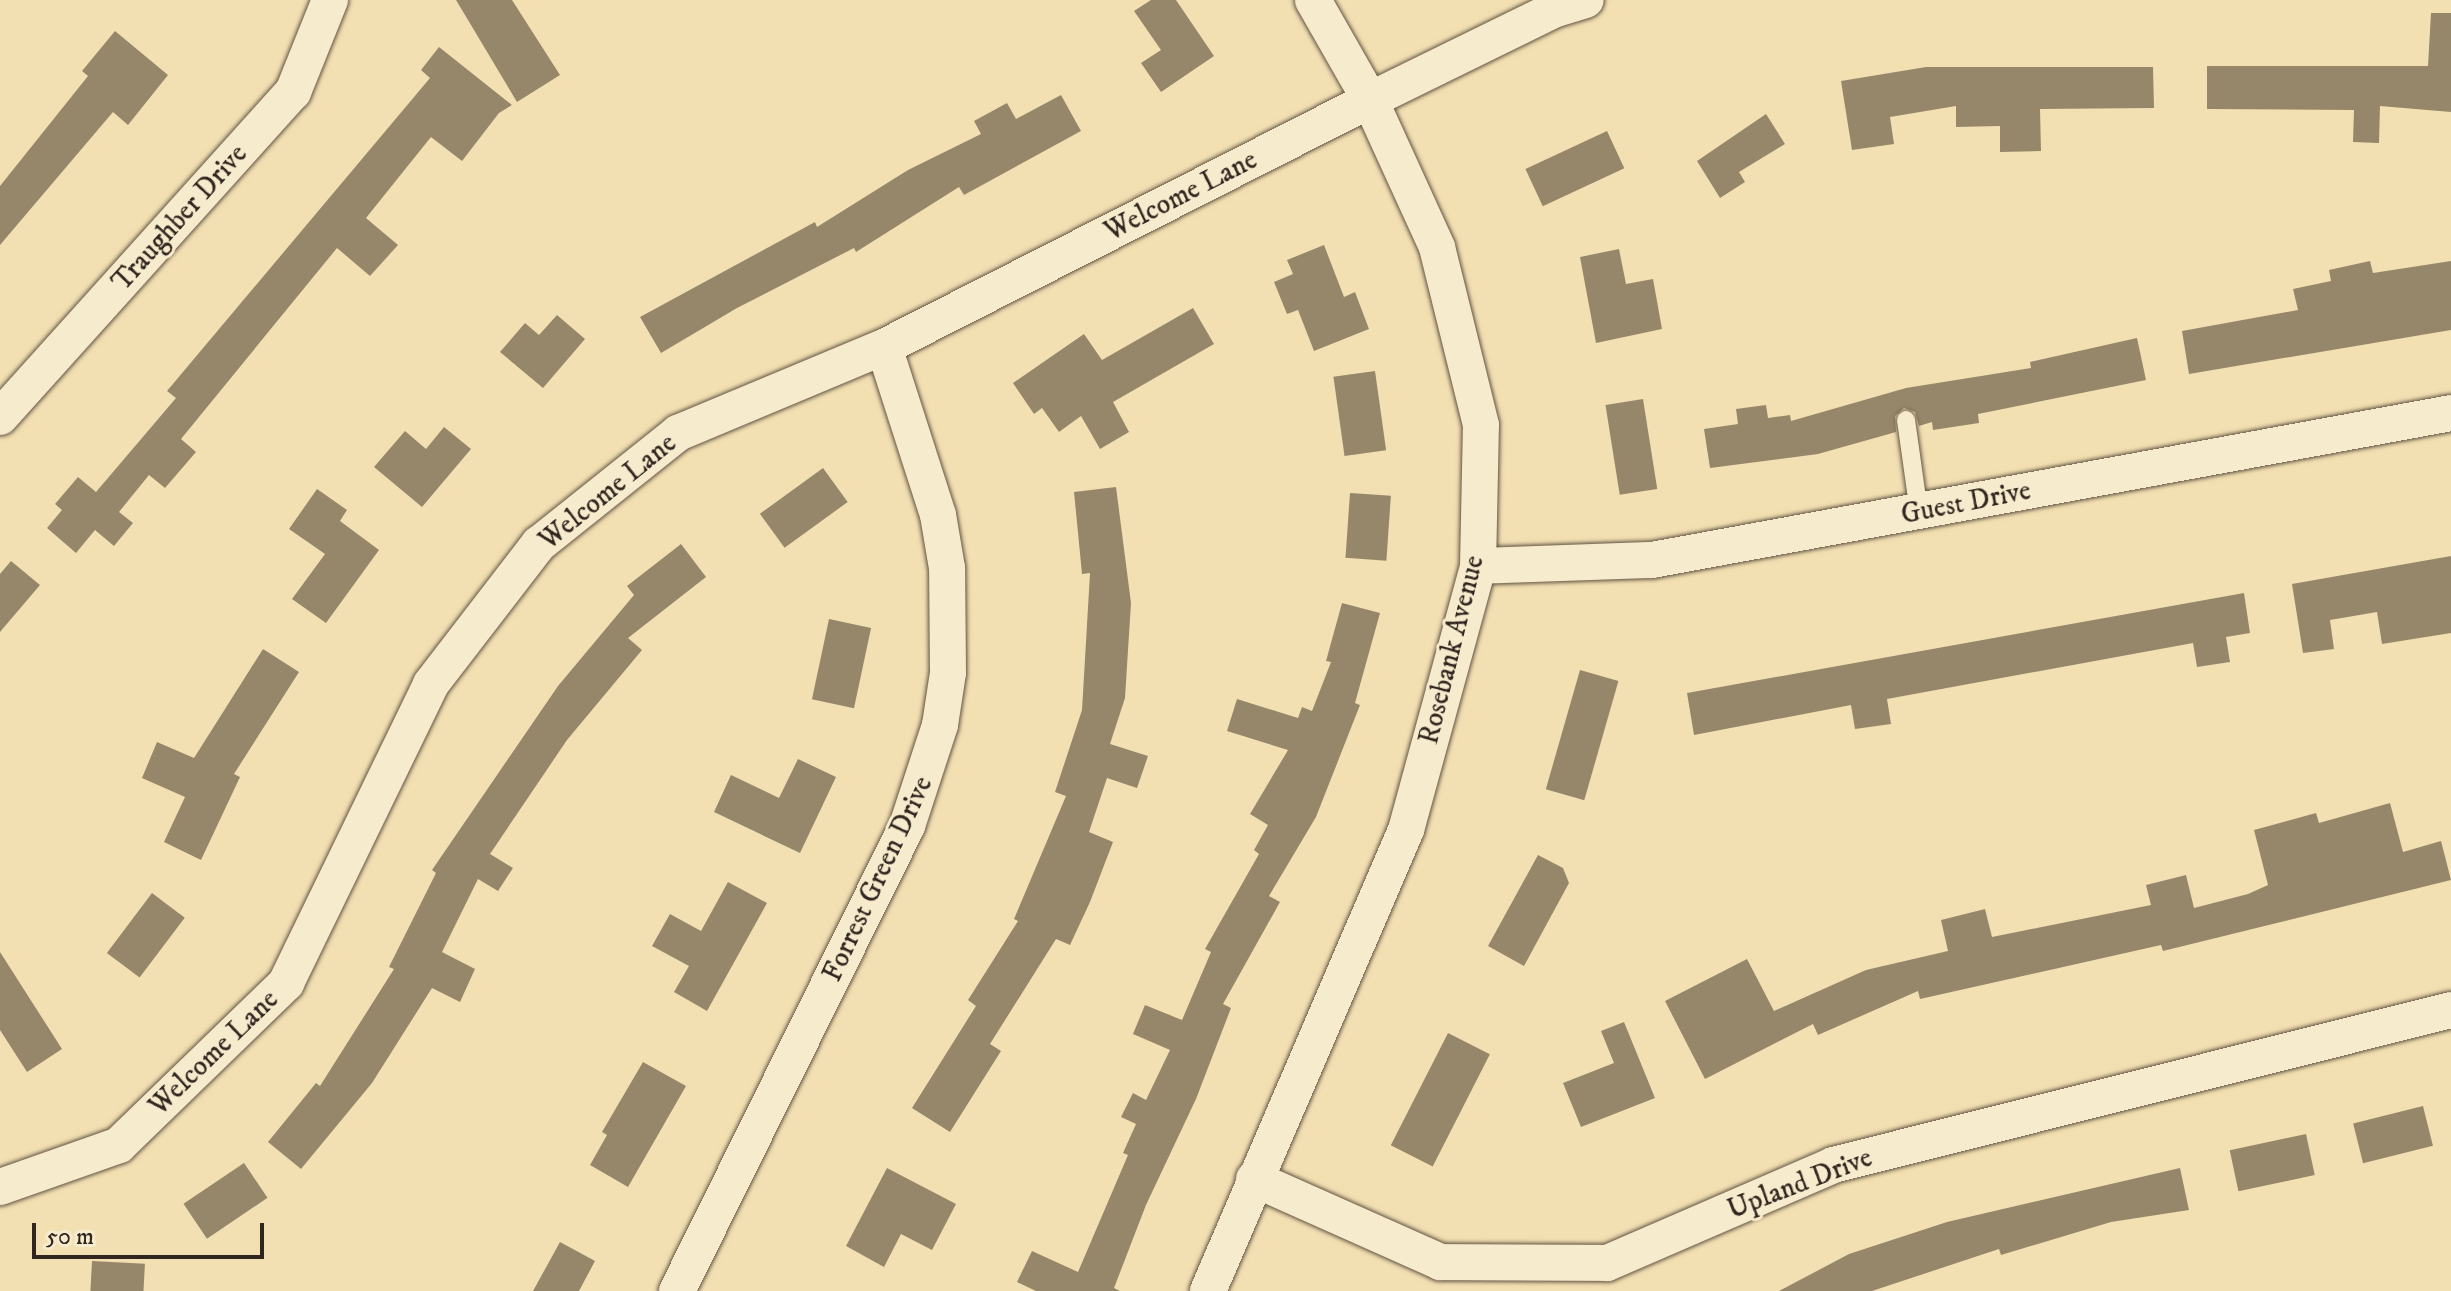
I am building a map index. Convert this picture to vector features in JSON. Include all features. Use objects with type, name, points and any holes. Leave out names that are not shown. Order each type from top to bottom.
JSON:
[{"type":"street","name":"Traughber Drive","points":[[0,417],[293,92],[330,0]]},
{"type":"street","name":"Rosebank Avenue","points":[[1208,1291],[1406,830],[1478,566],[1481,425],[1461,330],[1437,247],[1370,100],[1313,0]]},
{"type":"street","name":"Welcome Lane","points":[[0,1187],[119,1145],[286,983],[431,684],[539,544],[678,433],[884,347],[1370,100],[1556,9],[1586,0]]},
{"type":"street","name":"Forrest Green Drive","points":[[677,1291],[907,826],[940,725],[949,647],[947,568],[938,515],[884,347]]},
{"type":"street","name":"Guest Drive","points":[[1478,566],[1652,560],[2451,413]]},
{"type":"street","name":"Upland Drive","points":[[1254,1179],[1440,1262],[1607,1263],[1833,1165],[2451,1010]]},
{"type":"lane","points":[[1906,420],[1919,513]]},
{"type":"building","points":[[456,0],[512,0],[560,75],[517,102]]},
{"type":"building","points":[[1151,0],[1176,0],[1214,56],[1161,92],[1141,63],[1161,50],[1134,11]]},
{"type":"building","points":[[2431,13],[2451,13],[2451,112],[2380,106],[2379,143],[2353,142],[2354,110],[2207,109],[2207,66],[2428,66]]},
{"type":"building","points":[[115,31],[168,75],[128,125],[113,112],[0,245],[0,186],[88,76],[82,71]]},
{"type":"building","points":[[439,47],[512,105],[499,113],[462,161],[431,137],[366,218],[398,245],[370,276],[337,248],[181,439],[196,452],[165,488],[149,475],[119,512],[133,523],[114,546],[95,530],[76,553],[47,528],[62,510],[55,504],[78,477],[96,492],[176,398],[167,391],[430,78],[421,70]]},
{"type":"building","points":[[1926,67],[2153,67],[2154,108],[2040,109],[2041,151],[2000,152],[2000,126],[1956,127],[1956,106],[1890,117],[1894,144],[1852,150],[1841,81]]},
{"type":"building","points":[[1061,95],[1081,131],[964,195],[959,187],[856,252],[854,248],[737,308],[661,353],[640,317],[815,222],[817,227],[908,170],[981,134],[974,121],[1007,103],[1016,119]]},
{"type":"building","points":[[1766,114],[1785,144],[1739,172],[1745,182],[1720,198],[1697,161]]},
{"type":"building","points":[[1607,131],[1624,168],[1543,206],[1525,169]]},
{"type":"building","points":[[1324,245],[1344,297],[1355,292],[1369,329],[1314,351],[1298,310],[1287,314],[1274,282],[1293,274],[1287,260]]},
{"type":"building","points":[[1619,249],[1626,284],[1653,279],[1662,329],[1596,343],[1580,257]]},
{"type":"building","points":[[2370,261],[2373,273],[2451,261],[2451,330],[2189,374],[2182,331],[2298,310],[2293,289],[2331,281],[2329,270]]},
{"type":"building","points":[[1193,308],[1214,344],[1113,402],[1129,432],[1100,449],[1081,416],[1059,432],[1042,408],[1034,414],[1013,383],[1084,334],[1102,360]]},
{"type":"building","points":[[557,315],[585,339],[543,388],[500,352],[525,323],[539,335]]},
{"type":"building","points":[[2137,338],[2146,380],[1978,414],[1979,423],[1933,430],[1932,422],[1919,426],[1915,412],[1904,408],[1895,416],[1896,432],[1818,454],[1710,468],[1704,429],[1738,424],[1736,409],[1766,405],[1768,418],[1790,415],[1791,421],[1906,388],[2031,368],[2030,362]]},
{"type":"building","points":[[1375,371],[1386,450],[1345,456],[1333,377]]},
{"type":"building","points":[[1643,399],[1657,489],[1620,495],[1605,405]]},
{"type":"building","points":[[444,427],[471,449],[422,507],[374,467],[405,431],[426,449]]},
{"type":"building","points":[[823,468],[848,502],[785,548],[760,514]]},
{"type":"building","points":[[1116,487],[1131,603],[1125,698],[1110,744],[1148,756],[1137,788],[1107,778],[1089,832],[1113,842],[1090,902],[1070,945],[1056,939],[990,1044],[1001,1051],[950,1132],[912,1108],[976,1006],[968,1000],[1018,921],[1014,919],[1066,796],[1055,792],[1082,710],[1090,573],[1082,574],[1074,492]]},
{"type":"building","points":[[317,489],[347,510],[340,521],[379,550],[326,623],[292,599],[325,554],[289,529]]},
{"type":"building","points":[[1350,493],[1391,496],[1386,561],[1345,558]]},
{"type":"building","points":[[681,544],[706,577],[628,638],[642,650],[567,740],[490,854],[513,868],[498,891],[478,879],[442,952],[475,969],[460,1002],[432,988],[372,1083],[301,1169],[268,1142],[316,1083],[320,1086],[394,969],[389,967],[436,873],[432,870],[558,686],[634,595],[627,586]]},
{"type":"building","points":[[2451,556],[2451,633],[2382,644],[2377,612],[2330,620],[2334,649],[2303,653],[2292,584]]},
{"type":"building","points":[[11,561],[40,585],[0,632],[0,574]]},
{"type":"building","points":[[2244,593],[2250,633],[2226,637],[2230,662],[2197,667],[2193,643],[1887,699],[1891,724],[1855,729],[1851,705],[1694,735],[1687,693]]},
{"type":"building","points":[[1342,603],[1380,613],[1355,703],[1360,705],[1316,817],[1269,896],[1280,902],[1223,1004],[1231,1008],[1196,1099],[1146,1205],[1114,1288],[1120,1291],[1036,1291],[1017,1282],[1032,1251],[1078,1272],[1128,1155],[1123,1153],[1136,1124],[1121,1117],[1133,1093],[1146,1100],[1170,1050],[1133,1034],[1145,1005],[1182,1020],[1211,952],[1205,949],[1259,854],[1254,850],[1268,825],[1250,814],[1288,750],[1227,731],[1237,699],[1298,718],[1302,707],[1312,711],[1331,662],[1326,661]]},
{"type":"building","points":[[829,619],[871,628],[854,708],[812,699]]},
{"type":"building","points":[[263,649],[299,672],[234,774],[240,777],[201,860],[164,842],[185,797],[142,778],[157,742],[194,758]]},
{"type":"building","points":[[1580,670],[1618,681],[1584,800],[1546,789]]},
{"type":"building","points":[[798,759],[836,777],[800,853],[714,812],[731,775],[779,798]]},
{"type":"building","points":[[2390,803],[2403,852],[2441,841],[2451,880],[2163,951],[2161,945],[1920,999],[1918,991],[1818,1035],[1813,1024],[1705,1079],[1665,1001],[1747,959],[1774,1011],[1866,970],[1948,951],[1941,920],[1985,909],[1992,937],[2151,905],[2146,885],[2186,875],[2194,908],[2248,894],[2268,885],[2254,830],[2316,813],[2319,823]]},
{"type":"building","points":[[1538,855],[1563,868],[1569,883],[1524,966],[1488,946]]},
{"type":"building","points":[[728,882],[767,903],[707,1011],[674,992],[689,966],[652,946],[670,914],[701,931]]},
{"type":"building","points":[[152,893],[185,918],[140,978],[107,953]]},
{"type":"building","points":[[0,952],[62,1049],[27,1072],[0,1030]]},
{"type":"building","points":[[1624,1022],[1655,1098],[1581,1127],[1563,1083],[1614,1063],[1601,1031]]},
{"type":"building","points":[[1448,1033],[1490,1054],[1433,1167],[1391,1145]]},
{"type":"building","points":[[643,1062],[686,1086],[628,1187],[590,1165],[607,1135],[602,1132]]},
{"type":"building","points":[[2423,1106],[2433,1146],[2363,1163],[2353,1123]]},
{"type":"building","points":[[2306,1134],[2315,1175],[2238,1191],[2230,1150]]},
{"type":"building","points":[[244,1163],[267,1198],[207,1239],[183,1204]]},
{"type":"building","points":[[887,1168],[956,1204],[932,1250],[901,1234],[884,1267],[846,1246]]},
{"type":"building","points":[[2180,1168],[2189,1210],[2111,1222],[2001,1255],[1999,1249],[1872,1291],[1779,1291],[1849,1254],[1947,1222]]},
{"type":"building","points":[[560,1242],[595,1261],[579,1291],[533,1291]]},
{"type":"building","points":[[92,1261],[145,1264],[144,1291],[90,1291]]}]
